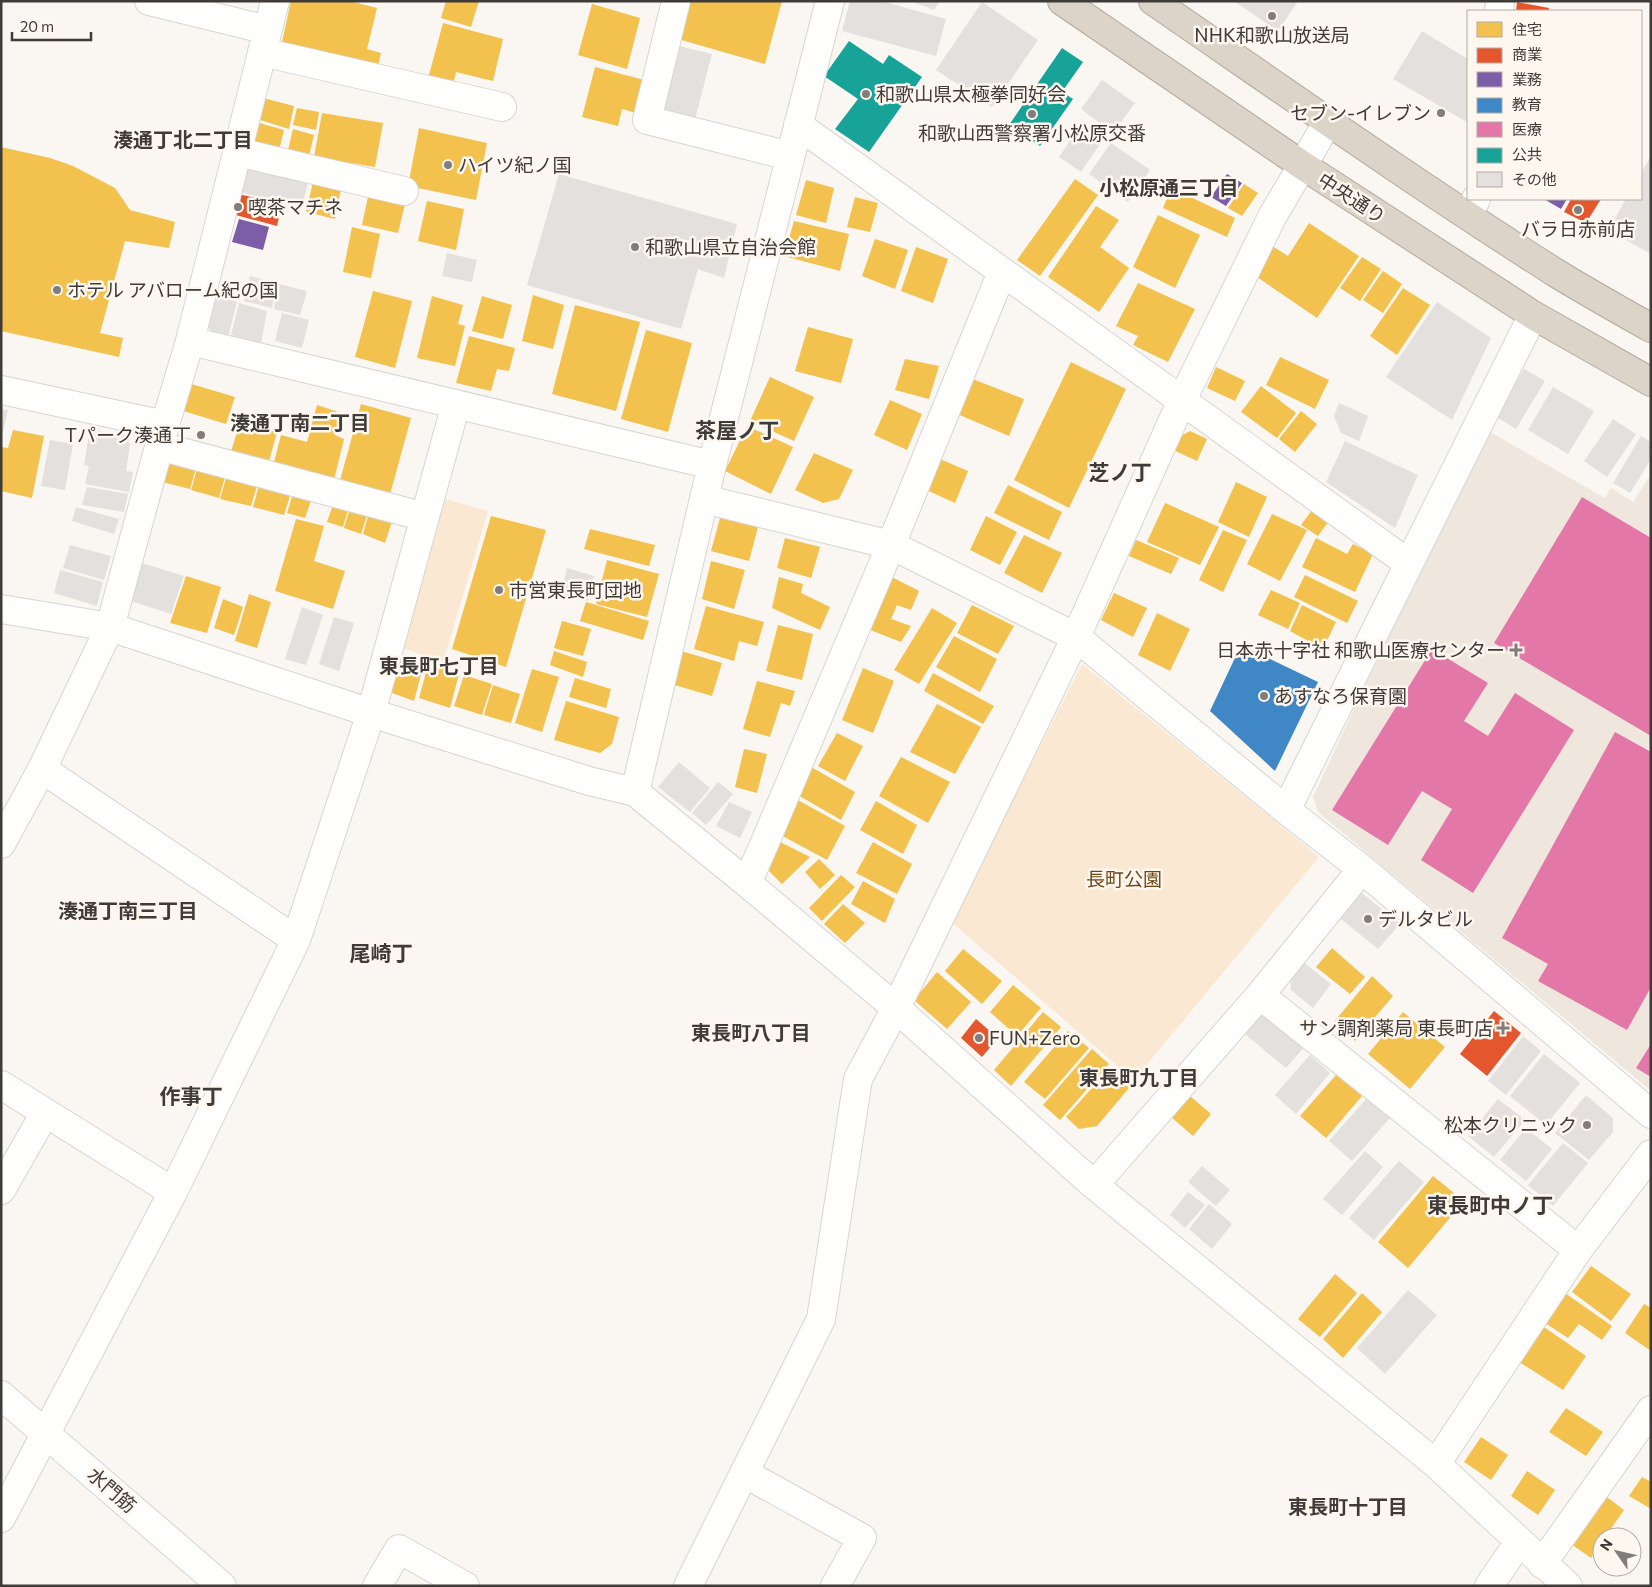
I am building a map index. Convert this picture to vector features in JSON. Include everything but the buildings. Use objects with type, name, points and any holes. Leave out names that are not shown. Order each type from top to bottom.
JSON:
[{"type":"highway","name":"中央通り","points":[[1062,1],[1302,165],[1533,315],[1651,382]]},
{"type":"highway","points":[[1153,1],[1328,122],[1472,207],[1558,274],[1651,328]]},
{"type":"street","points":[[149,1],[265,41],[502,107]]},
{"type":"street","points":[[1,844],[42,769],[110,627],[190,341],[275,1]]},
{"type":"street","points":[[676,1],[647,120],[790,156]]},
{"type":"street","points":[[635,792],[712,465],[830,1]]},
{"type":"street","points":[[688,1586],[821,1319],[858,1079],[896,1008],[1076,637],[1182,400],[1273,215],[1328,122]]},
{"type":"street","points":[[798,125],[1408,563]]},
{"type":"street","points":[[237,152],[404,192]]},
{"type":"street","points":[[747,883],[891,545],[1002,272]]},
{"type":"street","points":[[1286,810],[1533,315]]},
{"type":"street","points":[[190,341],[712,465]]},
{"type":"street","points":[[1,390],[162,436],[425,517]]},
{"type":"street","points":[[1,1518],[173,1192],[296,940],[371,713],[456,404]]},
{"type":"street","points":[[704,499],[891,545],[1076,637],[1286,810],[1362,869],[1651,1114]]},
{"type":"street","points":[[1,609],[110,627],[371,713],[589,780],[635,792],[896,1008],[1094,1185],[1436,1464],[1568,1586]]},
{"type":"street","points":[[42,769],[296,940]]},
{"type":"street","points":[[1094,1185],[1260,995],[1362,869]]},
{"type":"street","points":[[1260,995],[1578,1250]]},
{"type":"street","points":[[1,1085],[173,1192]]},
{"type":"street","points":[[1,1190],[45,1113]]},
{"type":"street","points":[[1436,1464],[1578,1250],[1651,1154]]},
{"type":"street","name":"水門筋","points":[[1,1395],[222,1586]]},
{"type":"street","points":[[1542,1564],[1651,1410]]},
{"type":"street","points":[[744,1474],[862,1538],[835,1586]]},
{"type":"street","points":[[1489,1586],[1519,1542]]},
{"type":"street","points":[[377,1586],[399,1549],[465,1586]]},
{"type":"shaded area","name":"日本赤十字社 和歌山医療センター","points":[[1485,429],[1605,498],[1611,488],[1633,502],[1651,474],[1651,1091],[1318,812],[1313,797]]},
{"type":"green space","points":[[441,498],[488,511],[443,662],[397,646]]},
{"type":"green space","name":"長町公園","points":[[1082,664],[1319,857],[1134,1080],[951,922]]},
{"type":"place","name":"NHK和歌山放送局","points":[[1272,16]]},
{"type":"place","name":"和歌山県太極拳同好会","points":[[866,94]]},
{"type":"place","name":"セブン-イレブン","points":[[1441,113]]},
{"type":"place","name":"和歌山西警察署小松原交番","points":[[1032,114]]},
{"type":"place","name":"ハイツ紀ノ国","points":[[448,165]]},
{"type":"place","name":"喫茶マチネ","points":[[238,207]]},
{"type":"place","name":"バラ日赤前店","points":[[1578,210]]},
{"type":"place","name":"和歌山県立自治会館","points":[[635,247]]},
{"type":"place","name":"ホテル アバローム紀の国","points":[[57,290]]},
{"type":"place","name":"Tパーク湊通丁","points":[[201,435]]},
{"type":"place","name":"市営東長町団地","points":[[499,590]]},
{"type":"place","name":"日本赤十字社 和歌山医療センター","points":[[1516,650]]},
{"type":"place","name":"あすなろ保育園","points":[[1264,696]]},
{"type":"place","name":"デルタビル","points":[[1368,919]]},
{"type":"place","name":"サン調剤薬局 東長町店","points":[[1503,1028]]},
{"type":"place","name":"FUN+Zero","points":[[979,1038]]},
{"type":"place","name":"松本クリニック","points":[[1587,1125]]},
{"type":"district","name":"湊通丁北二丁目","points":[[183,140]]},
{"type":"district","name":"小松原通三丁目","points":[[1169,188]]},
{"type":"district","name":"湊通丁南二丁目","points":[[300,423]]},
{"type":"district","name":"茶屋ノ丁","points":[[737,431]]},
{"type":"district","name":"芝ノ丁","points":[[1120,473]]},
{"type":"district","name":"東長町七丁目","points":[[439,666]]},
{"type":"district","name":"湊通丁南三丁目","points":[[128,911]]},
{"type":"district","name":"尾崎丁","points":[[381,954]]},
{"type":"district","name":"東長町八丁目","points":[[751,1033]]},
{"type":"district","name":"東長町九丁目","points":[[1139,1078]]},
{"type":"district","name":"作事丁","points":[[191,1097]]},
{"type":"district","name":"東長町中ノ丁","points":[[1490,1206]]},
{"type":"district","name":"東長町十丁目","points":[[1348,1507]]}]
